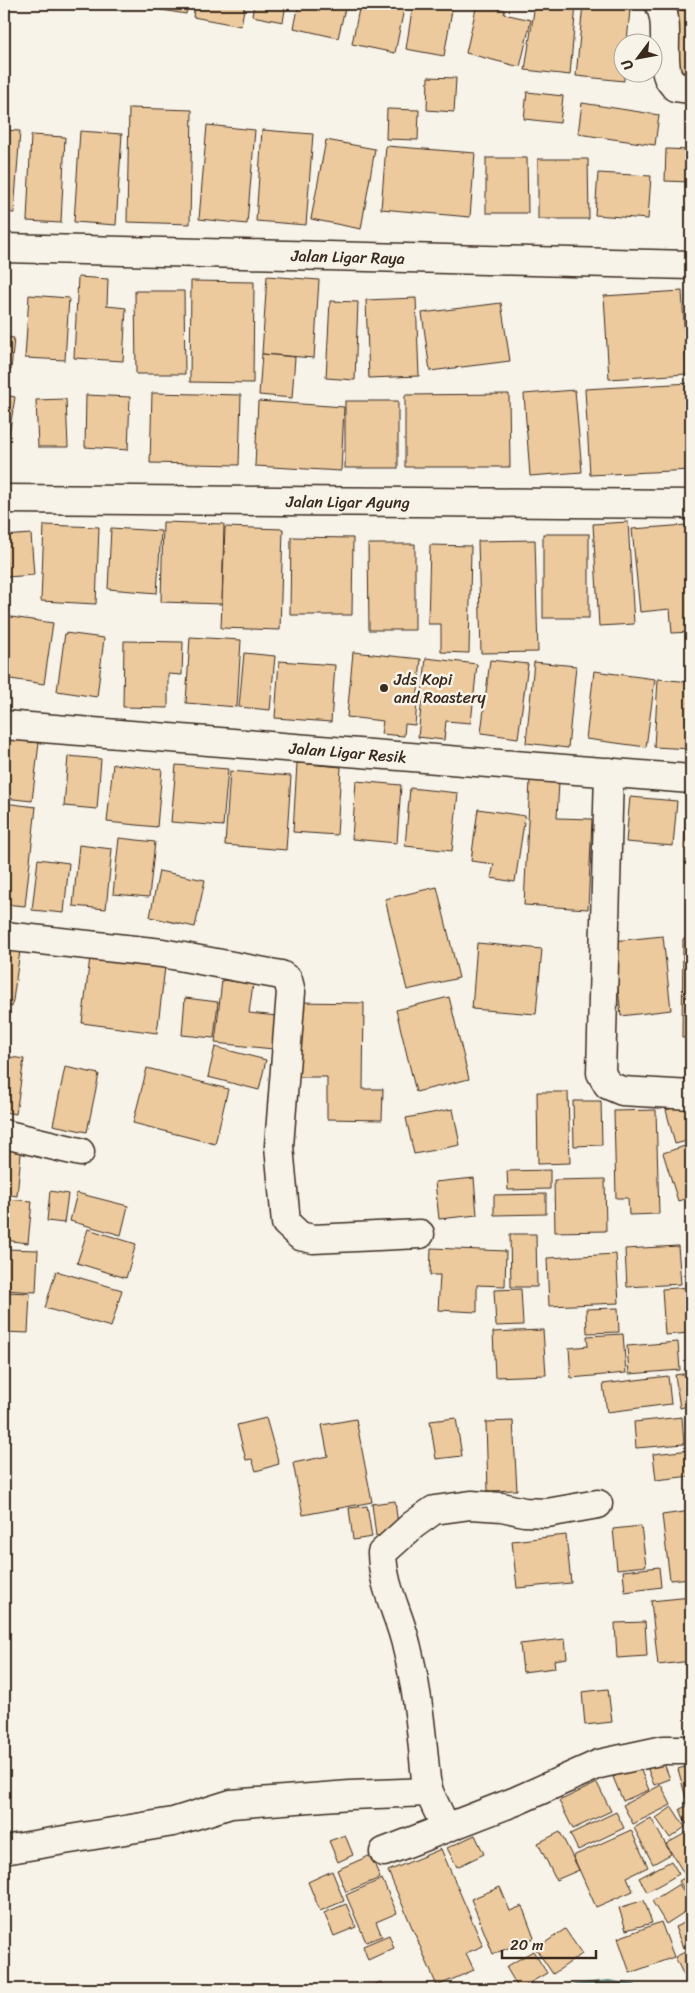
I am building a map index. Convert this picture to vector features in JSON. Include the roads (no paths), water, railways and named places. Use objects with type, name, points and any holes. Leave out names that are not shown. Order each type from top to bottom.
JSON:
[{"type":"street","points":[[659,4],[664,19],[668,77],[674,87],[691,89]]},
{"type":"street","name":"Jalan Ligar Raya","points":[[4,248],[691,266]]},
{"type":"street","name":"Jalan Ligar Agung","points":[[4,499],[691,504]]},
{"type":"street","name":"Jalan Ligar Resik","points":[[4,725],[691,779]]},
{"type":"street","points":[[609,772],[601,1073],[608,1086],[622,1091],[691,1094]]},
{"type":"street","points":[[4,936],[162,953],[281,974],[288,980],[291,992],[279,1146],[286,1223],[300,1236],[313,1239],[420,1234]]},
{"type":"street","points":[[4,1134],[80,1152]]},
{"type":"street","points":[[446,1828],[429,1792],[426,1780],[417,1695],[407,1646],[392,1604],[383,1570],[382,1553],[413,1525],[434,1510],[471,1504],[502,1507],[524,1512],[546,1513],[598,1504]]},
{"type":"street","points":[[384,1852],[516,1801],[599,1764],[664,1750],[691,1750]]},
{"type":"street","points":[[4,1850],[173,1822],[231,1804],[350,1795],[429,1792]]},
{"type":"waterway","points":[[576,1989],[608,1985],[633,1989]]},
{"type":"place","name":"Jds Kopi and Roastery","points":[[384,688]]}]
